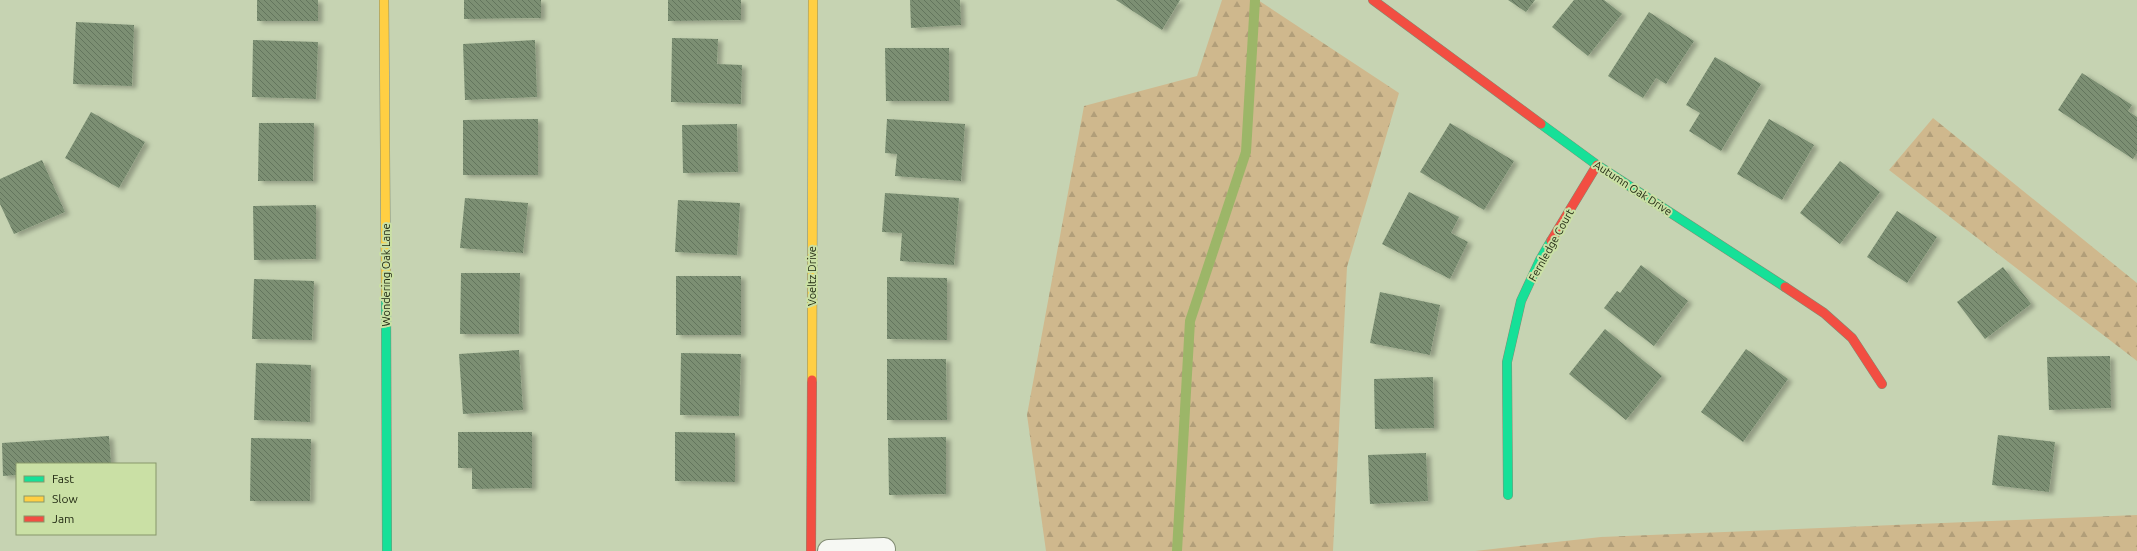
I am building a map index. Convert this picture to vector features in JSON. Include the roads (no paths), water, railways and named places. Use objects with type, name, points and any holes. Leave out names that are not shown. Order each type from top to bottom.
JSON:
[{"type":"street","name":"Wondering Oak Lane","points":[[384,0],[388,551]]},
{"type":"street","name":"Voeltz Drive","points":[[811,551],[813,0]]},
{"type":"street","name":"Autumn Oak Drive","points":[[1373,0],[1597,165],[1824,313],[1852,338],[1882,384]]},
{"type":"street","name":"Fernledge Court","points":[[1508,495],[1507,362],[1521,301],[1540,260],[1597,165]]},
{"type":"street","points":[[829,551],[884,549]]},
{"type":"waterway","points":[[1177,551],[1190,321],[1246,152],[1255,0]]}]
